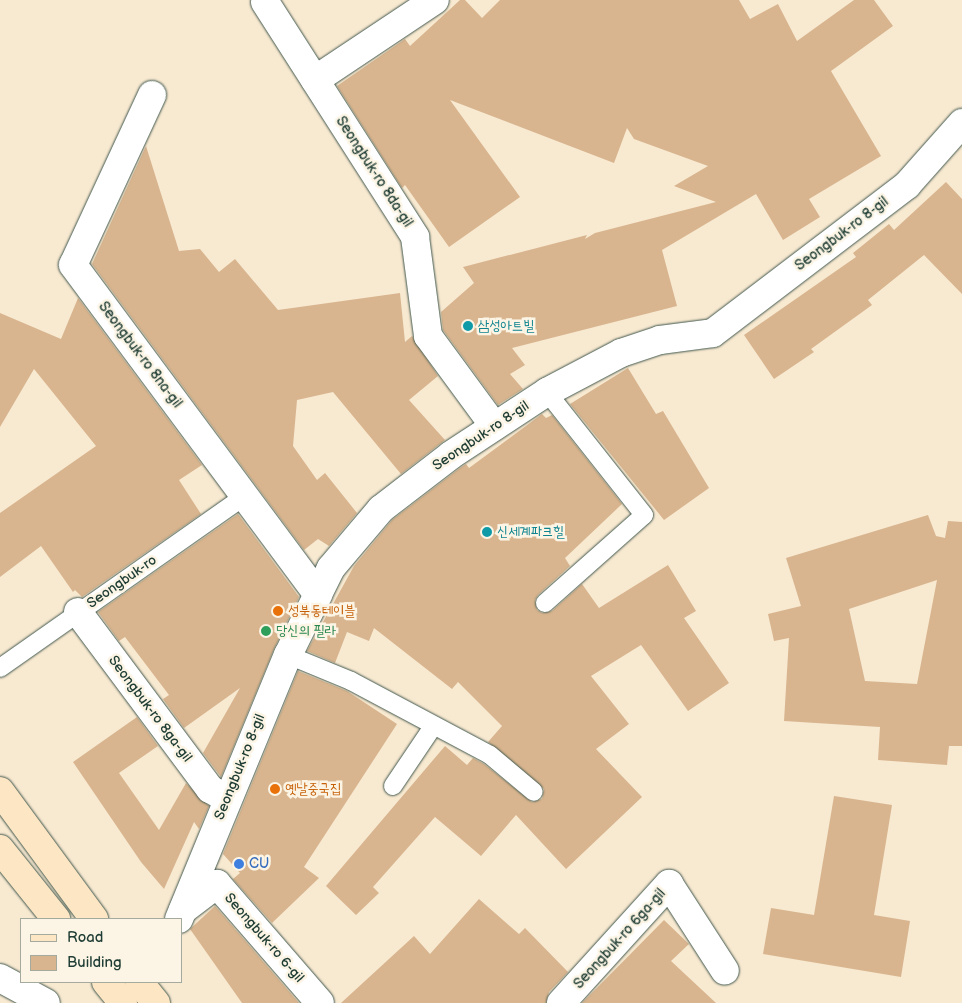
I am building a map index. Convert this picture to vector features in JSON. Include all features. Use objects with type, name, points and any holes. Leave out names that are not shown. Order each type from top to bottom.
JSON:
[{"type":"main road","points":[[0,792],[93,918]]},
{"type":"main road","points":[[0,849],[55,918]]},
{"type":"main road","points":[[107,983],[123,1003]]},
{"type":"street","points":[[315,80],[435,0]]},
{"type":"street","name":"Seongbuk-ro 8da-gil","points":[[264,2],[416,237],[428,336],[494,426]]},
{"type":"street","name":"Seongbuk-ro 8na-gil","points":[[152,95],[73,265],[318,595]]},
{"type":"street","name":"Seongbuk-ro 8-gil","points":[[181,915],[227,799],[288,655],[331,568],[381,508],[494,426],[547,392],[621,353],[660,340],[713,333],[907,185],[962,123]]},
{"type":"street","name":"Seongbuk-ro 8ga-gil","points":[[78,612],[210,789],[227,799]]},
{"type":"street","name":"Seongbuk-ro 6-gil","points":[[181,915],[217,884],[320,1003]]},
{"type":"street","name":"Seongbuk-ro 6ga-gil","points":[[561,1003],[669,884],[725,971]]},
{"type":"street","points":[[0,978],[46,1003]]},
{"type":"lane","points":[[544,604],[644,515],[547,392]]},
{"type":"lane","name":"Seongbuk-ro","points":[[0,668],[245,496]]},
{"type":"lane","points":[[288,655],[351,682],[490,755],[534,792]]},
{"type":"lane","points":[[393,786],[434,725]]},
{"type":"building","points":[[460,0],[465,0],[482,18],[500,0],[739,0],[750,19],[778,4],[797,41],[854,0],[874,0],[893,26],[831,71],[881,156],[809,199],[820,217],[783,240],[756,194],[662,250],[677,306],[512,348],[525,365],[510,374],[523,389],[498,405],[443,330],[441,312],[474,283],[463,267],[587,235],[585,239],[595,233],[716,202],[674,186],[708,166],[634,139],[627,128],[614,163],[450,100],[520,197],[449,247],[405,185],[402,188],[337,86],[405,39],[410,46]]},
{"type":"building","points":[[146,146],[179,251],[200,249],[219,272],[235,259],[278,310],[400,293],[405,342],[412,336],[438,376],[409,400],[445,440],[401,474],[333,392],[297,400],[293,446],[317,480],[325,473],[357,513],[329,546],[318,539],[304,550],[92,264]]},
{"type":"building","points":[[946,182],[962,199],[962,294],[924,255],[868,300],[872,305],[811,349],[814,352],[774,379],[744,335],[856,257],[853,253],[889,224],[894,230]]},
{"type":"building","points":[[78,298],[202,465],[179,480],[201,514],[82,597],[75,590],[73,592],[41,546],[0,577],[0,513],[96,446],[34,369],[0,427],[0,313],[61,339]]},
{"type":"building","points":[[628,368],[656,414],[663,411],[709,488],[664,520],[570,404]]},
{"type":"building","points":[[542,414],[546,418],[552,415],[622,504],[565,558],[570,566],[538,595],[535,600],[537,610],[542,613],[552,611],[582,584],[599,608],[668,565],[696,611],[684,618],[729,683],[688,711],[641,645],[591,676],[629,724],[596,749],[642,797],[566,869],[516,815],[481,856],[435,817],[373,887],[379,893],[356,915],[326,886],[445,746],[467,765],[473,758],[484,764],[532,802],[542,799],[544,789],[488,742],[502,726],[458,682],[452,689],[374,628],[369,641],[347,632],[335,663],[307,651],[354,566],[392,520],[460,468],[466,464],[469,468]]},
{"type":"building","points":[[238,514],[299,597],[274,649],[221,777],[203,753],[240,688],[184,728],[163,699],[169,695],[125,637],[119,641],[98,612]]},
{"type":"building","points":[[928,515],[936,536],[945,538],[948,521],[962,522],[962,746],[949,746],[947,765],[878,760],[880,727],[784,721],[789,638],[774,641],[768,614],[801,606],[786,558]],"holes":[[[937,580],[917,684],[865,681],[849,609]]]},
{"type":"building","points":[[298,671],[347,691],[397,724],[304,867],[319,878],[272,923],[233,879],[240,873],[223,854]]},
{"type":"building","points":[[137,717],[158,746],[119,773],[159,830],[186,783],[209,806],[199,829],[194,822],[164,889],[141,862],[73,762]]},
{"type":"building","points":[[834,796],[892,805],[874,915],[910,921],[901,977],[763,954],[771,908],[814,915]]},
{"type":"building","points":[[479,899],[519,934],[525,928],[568,972],[549,992],[546,1003],[341,1003],[414,936],[430,954]]},
{"type":"building","points":[[215,906],[299,1003],[242,1003],[190,929]]},
{"type":"building","points":[[664,920],[689,944],[671,961],[716,1003],[582,1003]]},
{"type":"place","name":"삼성아트빌","points":[[468,326]]},
{"type":"place","name":"신세계파크힐","points":[[487,532]]},
{"type":"place","name":"성북동테이블","points":[[278,611]]},
{"type":"place","name":"당신의 필라","points":[[266,631]]},
{"type":"place","name":"옛날중국집","points":[[275,789]]},
{"type":"place","name":"CU","points":[[239,864]]}]
